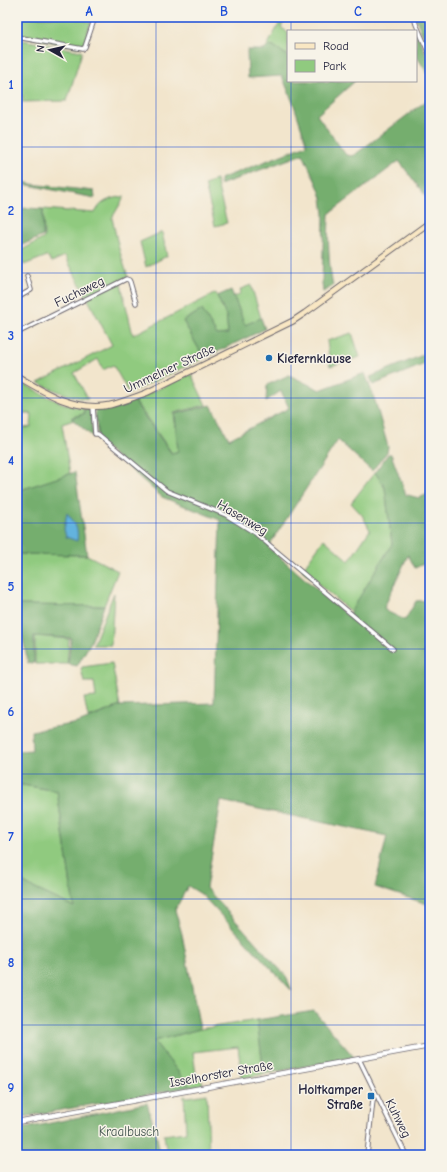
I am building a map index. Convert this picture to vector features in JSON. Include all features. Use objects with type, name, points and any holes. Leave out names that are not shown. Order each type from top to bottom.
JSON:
[{"type":"main road","name":"Ummelner Straße","points":[[17,376],[64,401],[84,406],[106,406],[128,400],[278,329],[305,314],[323,299],[430,222]]},
{"type":"street","points":[[17,37],[82,50],[85,47],[95,17]]},
{"type":"street","points":[[414,17],[430,56]]},
{"type":"street","points":[[17,298],[31,290],[26,276]]},
{"type":"street","name":"Fuchsweg","points":[[17,333],[126,279],[130,282],[136,304]]},
{"type":"street","name":"Hasenweg","points":[[93,406],[96,434],[98,434],[167,491],[226,515],[255,533],[393,649]]},
{"type":"street","name":"Isselhorster Straße","points":[[17,1122],[430,1046]]},
{"type":"street","points":[[359,1059],[374,1089],[367,1155]]},
{"type":"street","name":"Kuhweg","points":[[374,1089],[406,1155]]},
{"type":"green space","points":[[17,17],[71,17],[91,22],[83,46],[77,47],[17,35]]},
{"type":"green space","points":[[283,17],[287,17],[281,27],[287,32],[287,55],[275,47],[267,46]]},
{"type":"green space","points":[[416,17],[430,17],[430,52],[418,24]]},
{"type":"green space","points":[[417,34],[430,62],[430,78],[417,57]]},
{"type":"green space","points":[[17,39],[82,52],[67,101],[22,102],[23,96],[17,95]]},
{"type":"green space","points":[[267,46],[275,47],[287,55],[287,82],[354,82],[317,115],[346,155],[353,156],[430,98],[430,202],[399,161],[329,214],[328,232],[330,268],[333,286],[323,292],[324,214],[322,198],[303,154],[220,185],[220,179],[307,145],[294,105],[282,76],[248,78],[247,50],[265,50]]},
{"type":"green space","points":[[17,180],[31,184],[94,191],[95,198],[17,183]]},
{"type":"green space","points":[[216,180],[227,223],[215,226],[205,185]]},
{"type":"green space","points":[[125,196],[112,218],[119,249],[128,277],[120,280],[133,335],[216,293],[226,316],[228,334],[217,335],[202,310],[183,321],[204,358],[129,393],[113,365],[103,370],[98,359],[74,373],[88,399],[75,397],[38,383],[112,345],[65,256],[52,262],[47,256],[24,265],[18,252],[44,238],[43,209],[95,213],[107,200]]},
{"type":"green space","points":[[17,209],[43,209],[43,236],[20,246],[17,228]]},
{"type":"green space","points":[[162,232],[167,256],[146,267],[140,242]]},
{"type":"green space","points":[[251,285],[261,318],[245,325],[234,297],[239,295],[241,289]]},
{"type":"green space","points":[[231,290],[245,325],[261,318],[265,329],[204,358],[183,321],[202,310],[217,335],[228,334],[226,316],[217,296]]},
{"type":"green space","points":[[352,333],[360,357],[330,366],[327,341]]},
{"type":"green space","points":[[430,352],[430,362],[373,385],[370,377]]},
{"type":"green space","points":[[365,373],[376,404],[388,447],[387,452],[372,471],[338,440],[268,547],[348,616],[392,544],[385,488],[375,472],[388,454],[391,454],[406,495],[419,498],[430,493],[430,561],[415,568],[408,555],[384,608],[386,611],[405,620],[416,601],[430,600],[430,905],[375,887],[387,836],[221,801],[206,888],[286,976],[292,991],[201,894],[188,886],[175,910],[182,934],[200,1029],[154,1041],[190,1087],[17,1118],[17,879],[74,907],[57,791],[17,784],[17,751],[32,750],[31,731],[78,723],[120,706],[214,703],[220,520],[162,497],[98,441],[95,409],[106,408],[133,400],[172,454],[178,451],[175,414],[211,405],[229,439],[289,408],[281,391],[266,401],[267,385],[289,375],[320,390]]},
{"type":"green space","points":[[191,374],[206,405],[174,413],[178,451],[172,453],[134,400]]},
{"type":"green space","points":[[17,380],[58,401],[84,409],[84,414],[72,417],[74,420],[62,424],[70,474],[17,491],[17,429],[31,427],[32,414],[17,412]]},
{"type":"green space","points":[[84,409],[90,409],[93,437],[71,418],[84,414]]},
{"type":"green space","points":[[75,472],[87,555],[17,554],[17,491]]},
{"type":"green space","points":[[375,472],[385,488],[392,544],[351,612],[302,570],[324,539],[349,561],[370,530],[362,515],[351,503]]},
{"type":"green space","points":[[17,554],[87,555],[118,571],[104,606],[17,605]]},
{"type":"green space","points":[[114,593],[111,645],[93,645]]},
{"type":"green space","points":[[17,605],[104,606],[91,642],[77,666],[68,664],[71,638],[34,636],[34,663],[28,663],[22,634],[17,632]]},
{"type":"green space","points":[[35,636],[69,639],[67,664],[35,664]]},
{"type":"green space","points":[[112,663],[120,706],[88,718],[84,698],[96,697],[94,682],[84,682],[81,669],[82,667]]},
{"type":"green space","points":[[17,784],[57,791],[74,907],[17,879]]},
{"type":"green space","points":[[314,1011],[354,1057],[264,1074],[257,1020]]},
{"type":"green space","points":[[257,1020],[264,1074],[242,1078],[238,1047],[193,1052],[196,1074],[203,1082],[202,1085],[190,1087],[154,1041],[200,1029]]},
{"type":"green space","points":[[207,1094],[209,1155],[167,1155],[164,1135],[186,1132],[184,1096],[188,1097]]},
{"type":"green space","name":"Kraalbusch","points":[[147,1103],[157,1137],[160,1155],[17,1155],[17,1130]]},
{"type":"water","points":[[67,513],[76,526],[77,541],[66,537],[64,529]]},
{"type":"place","name":"Kiefernklause","points":[[269,358]]},
{"type":"place","name":"Holtkamper Straße","points":[[371,1096]]}]
